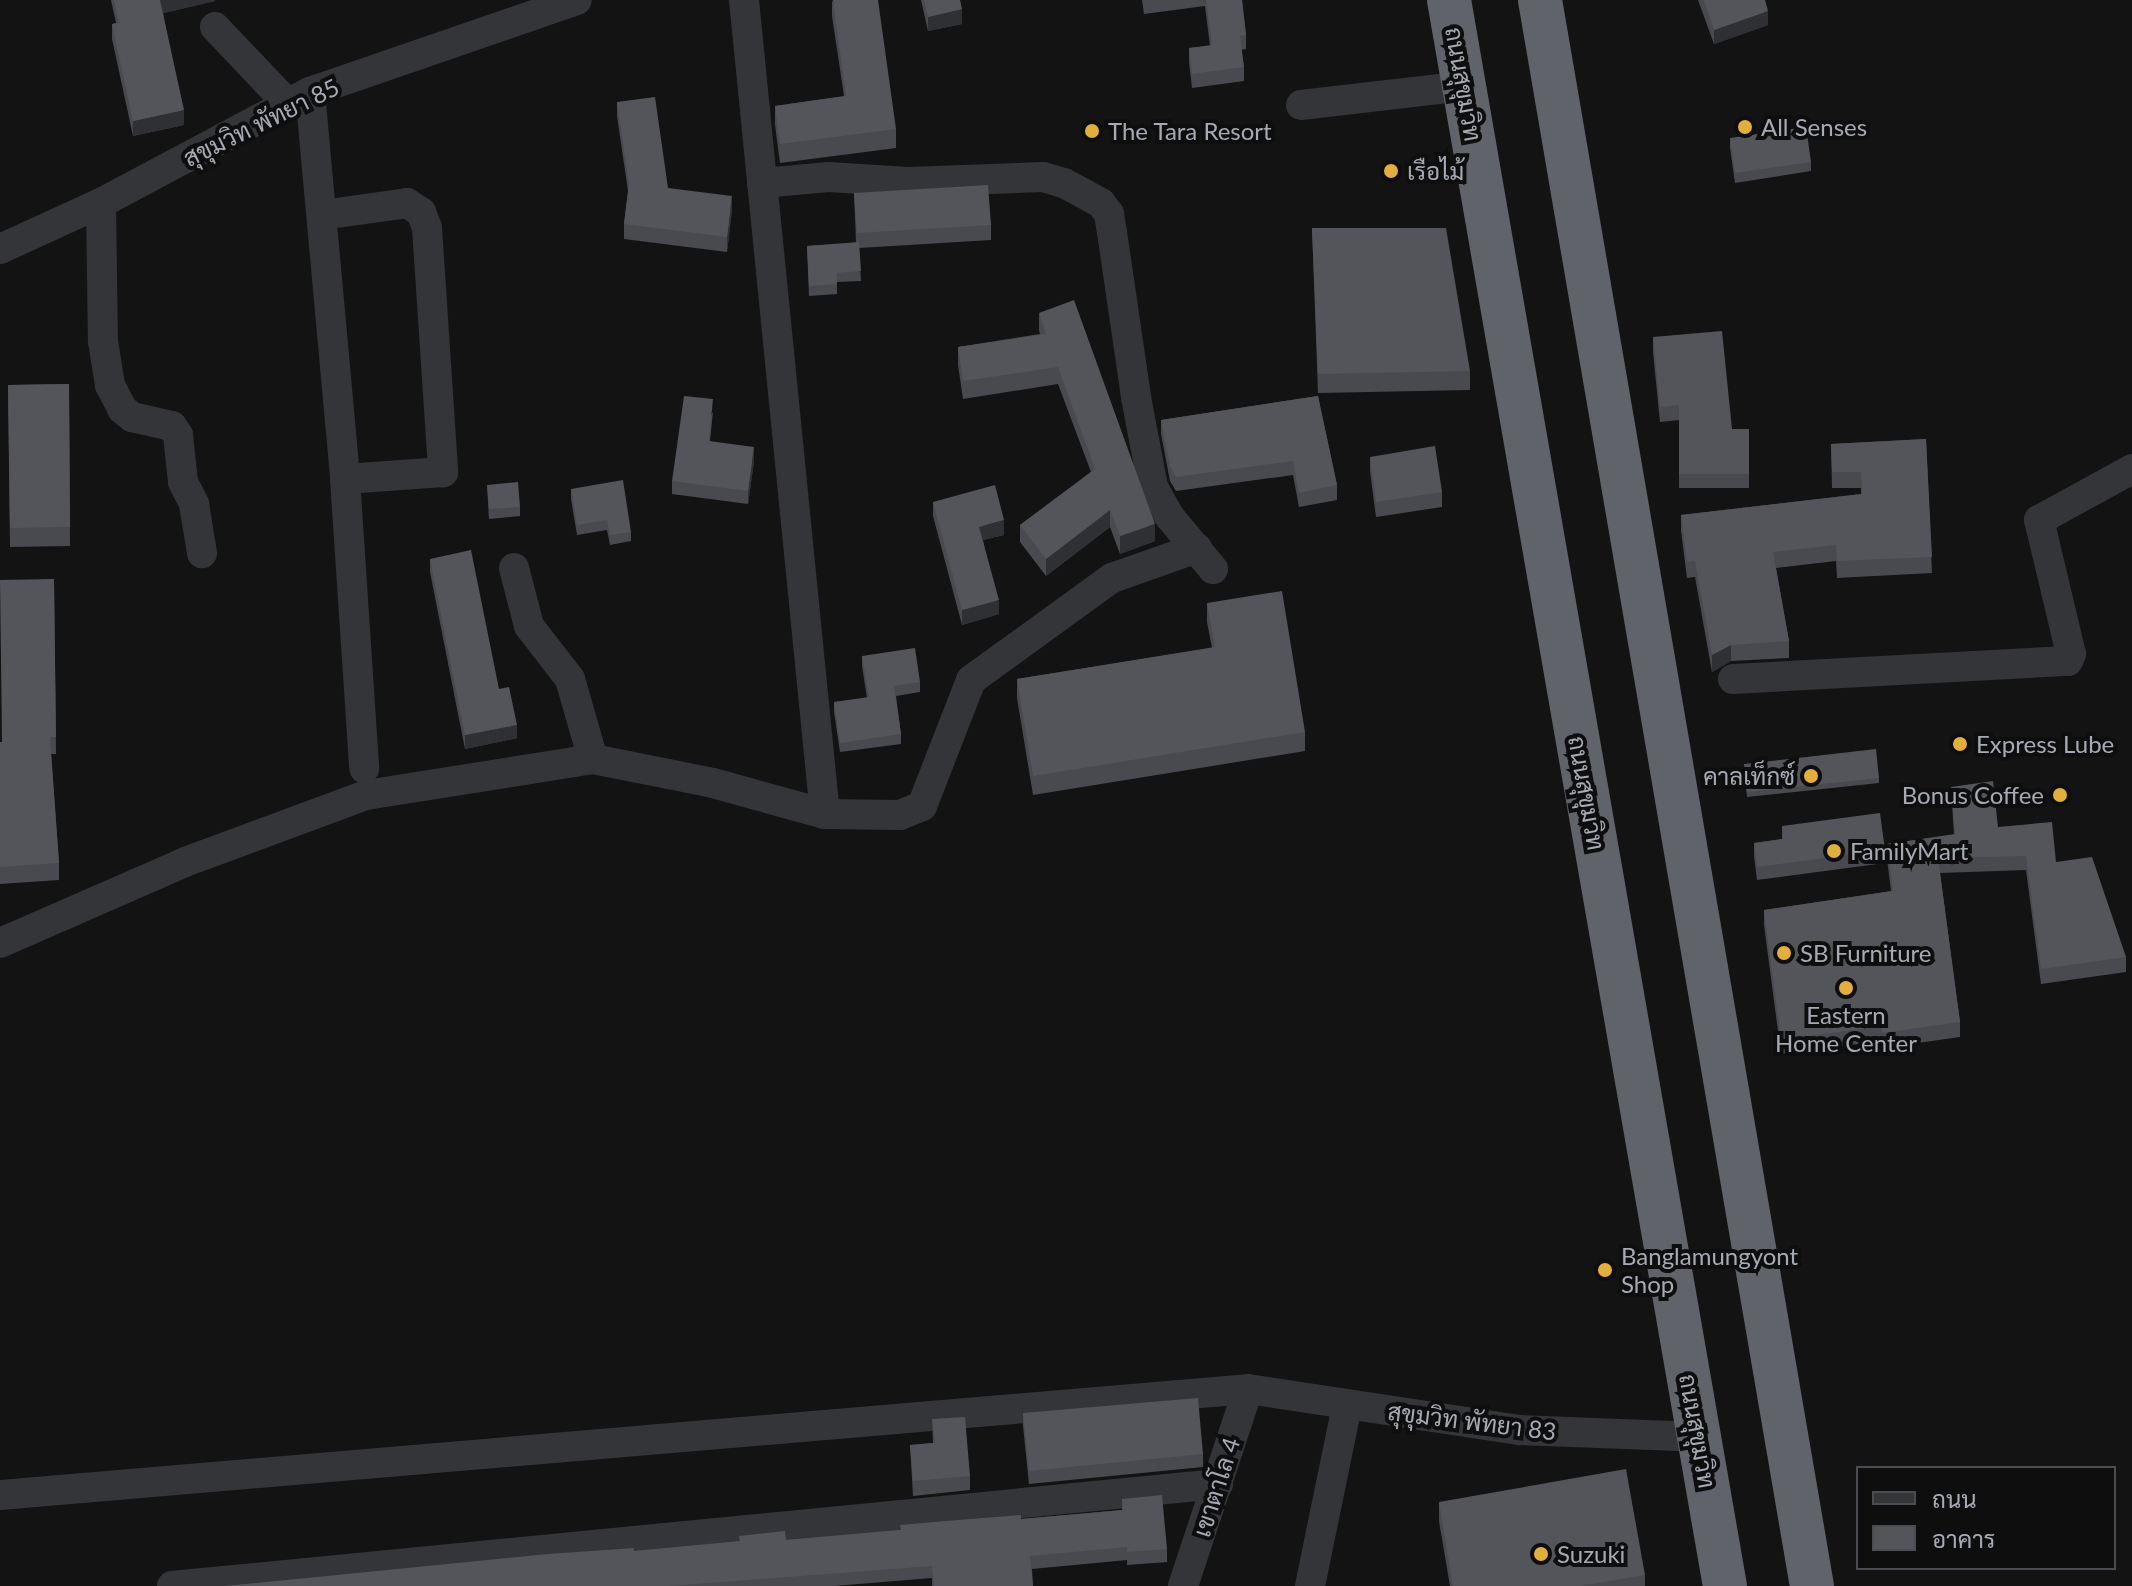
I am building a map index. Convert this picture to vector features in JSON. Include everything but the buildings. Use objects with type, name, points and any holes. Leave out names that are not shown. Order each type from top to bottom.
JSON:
[{"type":"highway","name":"ถนนสุขุมวิท","points":[[1449,0],[1725,1586]]},
{"type":"highway","points":[[1540,0],[1812,1586]]},
{"type":"street","name":"สุขุมวิท พัทยา 85","points":[[0,249],[101,203],[299,98],[577,0]]},
{"type":"street","points":[[744,0],[825,814]]},
{"type":"street","points":[[215,27],[299,98],[322,215],[345,479],[364,768]]},
{"type":"street","points":[[1301,105],[1464,86]]},
{"type":"street","points":[[0,943],[185,862],[366,795],[593,759],[713,783],[825,814],[900,815],[922,806],[971,680],[1112,578],[1205,558],[1169,516],[1153,487],[1136,397],[1109,214],[1101,203],[1064,183],[1043,177],[908,182],[829,177],[762,183]]},
{"type":"street","points":[[101,203],[103,341],[110,385],[122,409],[132,417],[172,426],[178,435],[183,482],[194,504],[202,553]]},
{"type":"street","points":[[322,215],[407,203],[421,212],[427,228],[443,472],[345,479]]},
{"type":"street","points":[[1733,679],[2068,661],[2071,654],[2039,520],[2132,469]]},
{"type":"street","points":[[514,568],[529,626],[570,679],[593,759]]},
{"type":"street","name":"สุขุมวิท พัทยา 83","points":[[0,1495],[1248,1389],[1520,1430],[1699,1437]]},
{"type":"street","name":"เขาตาโล 4","points":[[1183,1586],[1248,1389]]},
{"type":"street","points":[[1310,1586],[1347,1406]]},
{"type":"street","points":[[172,1586],[1218,1484]]},
{"type":"place","name":"All Senses","points":[[1745,127]]},
{"type":"place","name":"The Tara Resort","points":[[1092,131]]},
{"type":"place","name":"เรือไม้","points":[[1391,171]]},
{"type":"place","name":"Express Lube","points":[[1960,744]]},
{"type":"place","name":"คาลเท็กซ์","points":[[1811,776]]},
{"type":"place","name":"Bonus Coffee","points":[[2060,795]]},
{"type":"place","name":"FamilyMart","points":[[1834,851]]},
{"type":"place","name":"SB Furniture","points":[[1784,953]]},
{"type":"place","name":"Eastern Home Center","points":[[1846,988]]},
{"type":"place","name":"Banglamungyont Shop","points":[[1605,1270]]},
{"type":"place","name":"Suzuki","points":[[1541,1554]]}]
